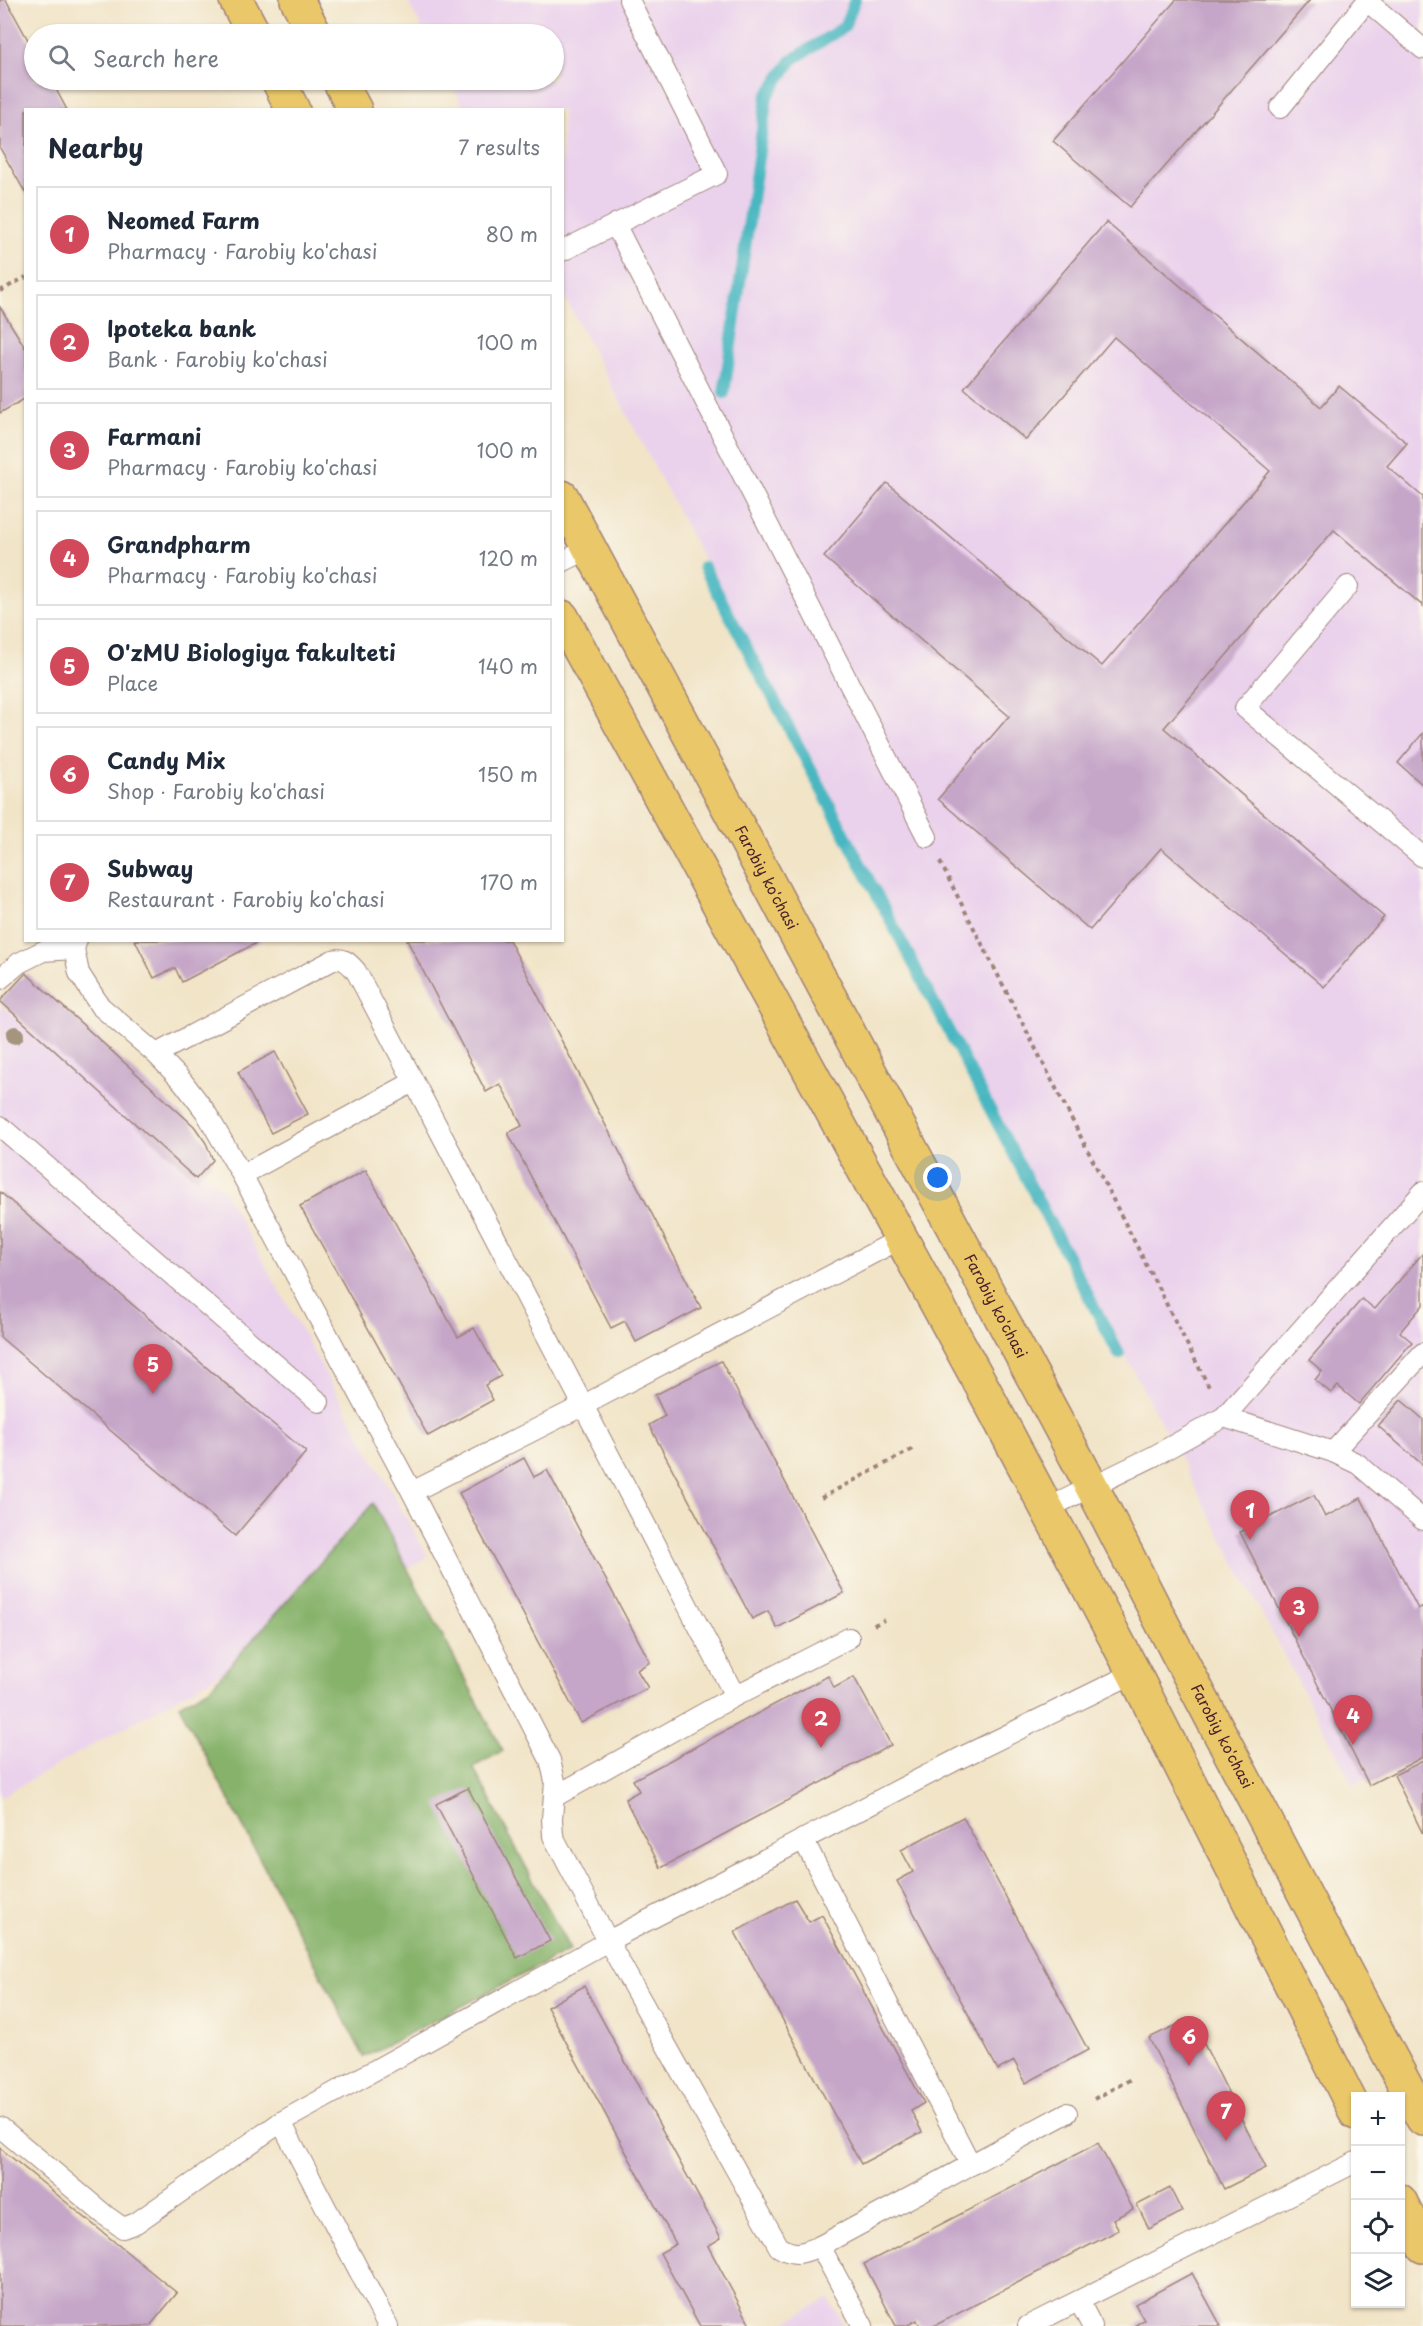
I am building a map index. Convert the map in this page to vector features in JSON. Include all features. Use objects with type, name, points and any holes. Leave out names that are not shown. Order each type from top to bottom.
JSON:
[{"type":"main road","points":[[236,0],[249,24]]},
{"type":"main road","points":[[297,0],[310,24]]},
{"type":"main road","points":[[283,90],[292,108]]},
{"type":"main road","points":[[344,90],[354,108]]},
{"type":"main road","name":"Farobiy ko'chasi","points":[[564,505],[576,555],[1092,1487],[1423,2119]]},
{"type":"main road","points":[[564,625],[570,649],[902,1239],[1134,1673],[1351,2103]]},
{"type":"main road","points":[[1405,2210],[1423,2246]]},
{"type":"lane","points":[[564,250],[717,174],[629,0]]},
{"type":"lane","points":[[1280,108],[1367,1],[1423,49]]},
{"type":"lane","points":[[615,224],[927,837]]},
{"type":"lane","points":[[1348,586],[1245,708],[1423,857]]},
{"type":"lane","points":[[0,979],[19,963],[43,951],[76,945],[79,974],[99,1006],[156,1054],[183,1082],[205,1111],[242,1175],[412,1492],[550,1760],[555,1781],[552,1819],[554,1836],[608,1941],[779,2247],[790,2254],[800,2255],[820,2246],[1067,2113]]},
{"type":"lane","points":[[156,1054],[333,960],[340,958],[349,962],[356,970],[735,1696]]},
{"type":"lane","points":[[242,1175],[413,1082]]},
{"type":"lane","points":[[0,1126],[320,1402]]},
{"type":"lane","points":[[1046,1509],[1154,1456],[1224,1417],[1423,1192]]},
{"type":"lane","points":[[412,1492],[902,1239]]},
{"type":"lane","points":[[1333,1452],[1423,1353]]},
{"type":"lane","points":[[1224,1417],[1333,1452],[1358,1464],[1423,1521]]},
{"type":"lane","points":[[554,1797],[735,1696],[849,1638]]},
{"type":"lane","points":[[0,2127],[123,2228],[136,2223],[280,2122],[608,1941],[803,1839],[1134,1673]]},
{"type":"lane","points":[[803,1839],[971,2165]]},
{"type":"lane","points":[[280,2122],[388,2326]]},
{"type":"lane","points":[[1028,2326],[1351,2165]]},
{"type":"lane","points":[[820,2246],[863,2326]]},
{"type":"lane","points":[[1079,2301],[1092,2326]]},
{"type":"path","points":[[0,291],[24,278]]},
{"type":"path","points":[[927,837],[1224,1417]]},
{"type":"path","points":[[822,1498],[915,1448]]},
{"type":"path","points":[[1067,2113],[1131,2079]]},
{"type":"shaded area","points":[[407,0],[1423,0],[1423,1751],[1353,1785],[564,296],[564,108],[464,108],[455,90],[564,90],[564,24],[420,24]]},
{"type":"shaded area","points":[[0,1005],[222,1188],[428,1557],[0,1797]]},
{"type":"shaded area","points":[[829,2298],[844,2326],[778,2326]]},
{"type":"green space","points":[[373,1503],[503,1751],[473,1767],[570,1950],[364,2057],[179,1705],[210,1688]]},
{"type":"building","points":[[0,0],[6,0],[24,33],[24,90],[56,90],[66,108],[24,108],[24,190],[0,148]]},
{"type":"building","points":[[1176,0],[1310,0],[1130,207],[1053,141]]},
{"type":"building","points":[[1106,222],[1321,407],[1339,386],[1407,443],[1387,466],[1423,497],[1423,606],[1334,530],[1164,728],[1384,917],[1324,987],[1161,848],[1090,930],[938,799],[1009,716],[824,557],[887,483],[1102,666],[1270,471],[1114,337],[1026,440],[964,388]]},
{"type":"building","points":[[0,307],[24,346],[24,399],[0,413]]},
{"type":"building","points":[[1423,733],[1423,785],[1398,763]]},
{"type":"building","points":[[136,942],[258,942],[182,982],[175,968],[154,978]]},
{"type":"building","points":[[408,942],[510,942],[701,1308],[636,1342],[625,1321],[611,1328],[508,1133],[522,1126],[512,1105],[500,1084],[486,1092]]},
{"type":"building","points":[[26,973],[194,1126],[206,1143],[213,1160],[196,1179],[0,1001]]},
{"type":"building","points":[[275,1052],[308,1114],[271,1133],[238,1072]]},
{"type":"building","points":[[366,1170],[458,1337],[474,1328],[501,1376],[485,1385],[493,1400],[428,1436],[300,1206]]},
{"type":"building","points":[[0,1192],[306,1452],[235,1536],[0,1337]]},
{"type":"building","points":[[1423,1253],[1423,1305],[1400,1332],[1412,1342],[1359,1404],[1338,1386],[1331,1393],[1315,1380],[1322,1371],[1309,1360],[1362,1299],[1375,1309]]},
{"type":"building","points":[[721,1361],[844,1593],[777,1628],[768,1611],[752,1619],[649,1425],[665,1416],[655,1395]]},
{"type":"building","points":[[1401,1400],[1423,1419],[1423,1465],[1378,1426]]},
{"type":"building","points":[[524,1458],[534,1477],[547,1470],[650,1662],[637,1670],[648,1688],[581,1723],[459,1493]]},
{"type":"building","points":[[1314,1495],[1325,1517],[1361,1498],[1418,1609],[1423,1606],[1423,1757],[1369,1785],[1240,1532]]},
{"type":"building","points":[[828,1676],[834,1688],[854,1677],[891,1745],[661,1868],[625,1799],[639,1791],[633,1780]]},
{"type":"building","points":[[1423,1761],[1423,1834],[1394,1775]]},
{"type":"building","points":[[468,1788],[550,1941],[517,1958],[436,1804]]},
{"type":"building","points":[[963,1817],[1088,2050],[1026,2083],[1014,2061],[998,2070],[897,1881],[913,1872],[901,1850]]},
{"type":"building","points":[[795,1899],[809,1922],[822,1915],[924,2103],[911,2111],[922,2132],[861,2164],[735,1932]]},
{"type":"building","points":[[584,1986],[721,2238],[708,2246],[751,2326],[700,2326],[660,2253],[676,2244],[547,2007]]},
{"type":"building","points":[[1191,2018],[1266,2168],[1224,2189],[1149,2038]]},
{"type":"building","points":[[1098,2143],[1133,2209],[1113,2219],[1119,2230],[934,2326],[920,2326],[917,2320],[906,2326],[896,2326],[864,2264]]},
{"type":"building","points":[[0,2148],[177,2293],[150,2326],[0,2326]]},
{"type":"building","points":[[1170,2188],[1182,2212],[1149,2229],[1137,2205]]},
{"type":"building","points":[[1192,2273],[1221,2326],[1134,2326],[1144,2320],[1135,2304]]},
{"type":"waterway","points":[[724,393],[767,96],[792,60],[844,27],[855,0]]},
{"type":"waterway","points":[[704,567],[1119,1354]]},
{"type":"place","name":"O'zMU Biologiya fakulteti","points":[[153,1394]]},
{"type":"place","name":"Neomed Farm","points":[[1250,1540]]},
{"type":"place","name":"Farmani","points":[[1299,1637]]},
{"type":"place","name":"Grandpharm","points":[[1353,1745]]},
{"type":"place","name":"Ipoteka bank","points":[[821,1748]]},
{"type":"place","name":"Candy Mix","points":[[1189,2066]]},
{"type":"place","name":"Subway","points":[[1226,2141]]}]
